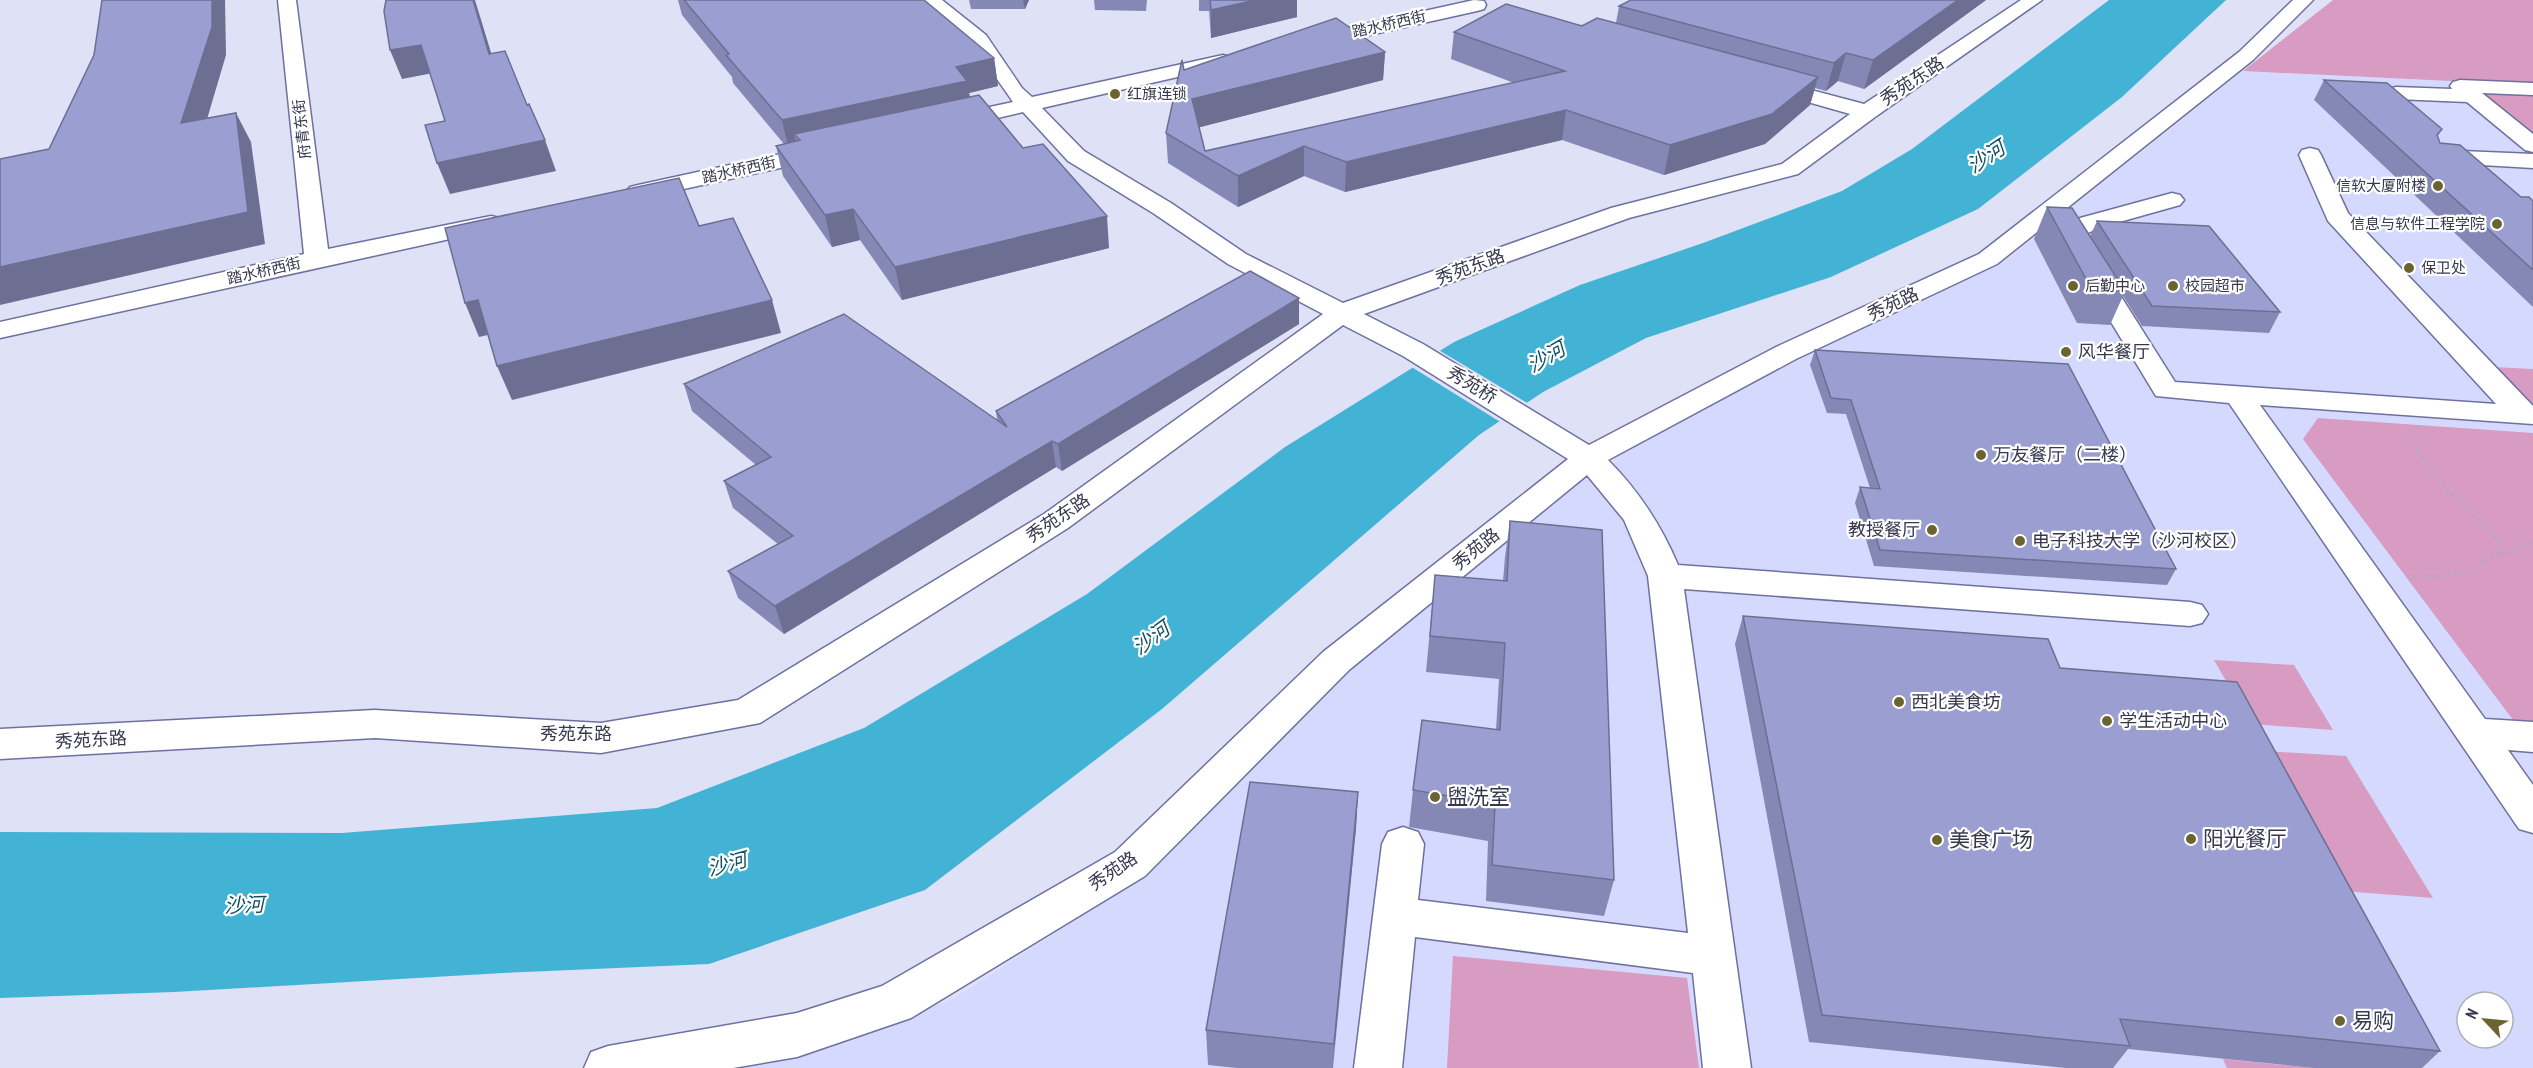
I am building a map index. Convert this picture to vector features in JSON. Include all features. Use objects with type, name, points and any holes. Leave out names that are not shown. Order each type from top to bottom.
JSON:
[{"type":"street","name":"府青东街","points":[[287,0],[317,259]]},
{"type":"street","name":"秀苑桥","points":[[931,0],[979,39],[1021,98],[1076,156],[1162,208],[1237,259],[1413,350],[1531,421],[1588,458],[1609,479],[1638,516],[1650,538],[1665,576],[1727,1068]]},
{"type":"street","name":"秀苑东路","points":[[0,744],[375,724],[601,738],[747,713],[1056,521],[1343,312],[1620,213],[1790,169],[1867,112],[2033,0]]},
{"type":"street","name":"秀苑路","points":[[608,1068],[797,1035],[895,1003],[1130,864],[1336,661],[1588,458],[1786,353],[1988,259],[2246,56],[2304,0]]},
{"type":"street","name":"踏水桥西街","points":[[1293,46],[1472,2]]},
{"type":"street","points":[[1472,2],[1500,11]]},
{"type":"street","points":[[924,128],[1021,98],[1246,56]]},
{"type":"street","points":[[1750,80],[1867,112]]},
{"type":"street","points":[[2533,89],[2460,86],[2533,145]]},
{"type":"street","points":[[2396,93],[2473,96]]},
{"type":"street","name":"踏水桥西街","points":[[618,197],[844,147]]},
{"type":"street","points":[[2310,155],[2337,216],[2527,414]]},
{"type":"street","points":[[2438,157],[2533,162]]},
{"type":"street","points":[[2172,200],[2089,223],[2076,230],[2072,238],[2166,390],[2527,414]]},
{"type":"street","name":"踏水桥西街","points":[[0,330],[317,259],[514,218]]},
{"type":"street","points":[[2238,395],[2533,817]]},
{"type":"street","points":[[1665,576],[2190,614]]},
{"type":"street","points":[[2474,733],[2533,737]]},
{"type":"street","points":[[1378,1068],[1403,844]]},
{"type":"street","points":[[1394,916],[1713,956]]},
{"type":"path","points":[[2385,405],[2440,482],[2499,540],[2499,555]]},
{"type":"path","points":[[2363,575],[2435,577],[2474,571],[2485,560],[2533,542]]},
{"type":"shaded area","points":[[2333,0],[2533,0],[2533,85],[2243,71]]},
{"type":"shaded area","name":"电子科技大学（沙河校区）","points":[[2243,71],[2533,85],[2533,1068],[731,1068],[783,1058],[951,1000],[1096,907],[1203,814],[1321,693],[1584,479],[1609,479],[1617,453],[1826,346],[2002,263]]},
{"type":"shaded area","points":[[2476,90],[2533,92],[2533,135]]},
{"type":"shaded area","points":[[2493,367],[2533,369],[2533,403],[2527,402]]},
{"type":"shaded area","points":[[2318,418],[2533,433],[2533,721],[2513,720],[2303,439]]},
{"type":"shaded area","points":[[2214,660],[2294,665],[2333,730],[2251,724]]},
{"type":"shaded area","points":[[2264,751],[2346,756],[2433,898],[2343,891]]},
{"type":"shaded area","points":[[1453,956],[1687,978],[1699,1068],[1447,1068]]},
{"type":"shaded area","points":[[2223,1059],[2314,1068],[2227,1068]]},
{"type":"water","name":"沙河","points":[[2109,0],[2226,0],[2122,97],[1978,209],[1831,277],[1646,338],[1543,392],[1479,435],[1162,709],[925,890],[709,964],[174,992],[0,998],[0,832],[342,833],[657,808],[864,728],[1087,594],[1285,447],[1454,342],[1580,285],[1703,243],[1842,191],[1912,149]]},
{"type":"pier","points":[[1437,349],[1529,404],[1502,423],[1410,366]]},
{"type":"building","points":[[102,0],[212,0],[212,27],[181,123],[236,113],[248,212],[0,267],[0,159],[49,149],[94,55]]},
{"type":"building","points":[[386,0],[473,0],[489,54],[505,51],[527,105],[529,104],[545,140],[437,163],[425,125],[445,121],[421,45],[390,50],[384,11]]},
{"type":"building","points":[[684,0],[924,0],[994,58],[956,67],[967,81],[782,120],[726,55],[729,54]]},
{"type":"building","points":[[1210,0],[1256,0],[1211,10]]},
{"type":"building","points":[[1631,0],[1958,0],[1873,60],[1846,53],[1834,63],[1619,6]]},
{"type":"building","points":[[1506,4],[1582,26],[1597,18],[1818,77],[1772,114],[1670,145],[1566,110],[1346,162],[1304,146],[1238,176],[1166,133],[1182,60],[1184,70],[1336,18],[1385,52],[1192,99],[1205,151],[1565,71],[1454,32]]},
{"type":"building","points":[[2324,80],[2387,83],[2442,129],[2437,135],[2440,143],[2460,145],[2521,197],[2529,197],[2533,201],[2533,270]]},
{"type":"building","points":[[979,95],[1023,148],[1043,144],[1107,216],[895,267],[853,209],[825,215],[776,146],[800,140],[794,134]]},
{"type":"building","points":[[679,178],[699,226],[733,218],[772,300],[497,366],[478,300],[465,303],[445,228]]},
{"type":"building","points":[[2047,207],[2072,208],[2125,291],[2092,290]]},
{"type":"building","points":[[2097,221],[2209,226],[2280,312],[2152,306]]},
{"type":"building","points":[[1250,271],[1299,298],[1058,444],[1052,441],[775,606],[728,571],[793,536],[724,481],[771,457],[684,384],[844,314],[1007,427],[996,411]]},
{"type":"building","points":[[1815,350],[2068,364],[2176,569],[1880,550],[1860,487],[1880,489],[1851,400],[1831,398]]},
{"type":"building","points":[[1510,521],[1602,530],[1614,880],[1492,865],[1495,804],[1413,790],[1422,720],[1500,730],[1505,643],[1430,636],[1435,575],[1507,581]]},
{"type":"building","points":[[1743,616],[2048,639],[2060,668],[2237,682],[2440,1051],[2120,1019],[2130,1046],[1822,1015]]},
{"type":"building","points":[[1250,782],[1358,792],[1334,1044],[1206,1030]]},
{"type":"place","name":"红旗连锁","points":[[1115,94]]},
{"type":"place","name":"信软大厦附楼","points":[[2438,186]]},
{"type":"place","name":"信息与软件工程学院","points":[[2497,224]]},
{"type":"place","name":"保卫处","points":[[2409,268]]},
{"type":"place","name":"后勤中心","points":[[2073,286]]},
{"type":"place","name":"校园超市","points":[[2173,286]]},
{"type":"place","name":"风华餐厅","points":[[2066,352]]},
{"type":"place","name":"万友餐厅（二楼）","points":[[1981,455]]},
{"type":"place","name":"教授餐厅","points":[[1932,530]]},
{"type":"place","name":"电子科技大学（沙河校区）","points":[[2020,541]]},
{"type":"place","name":"西北美食坊","points":[[1899,702]]},
{"type":"place","name":"学生活动中心","points":[[2107,721]]},
{"type":"place","name":"盥洗室","points":[[1435,797]]},
{"type":"place","name":"阳光餐厅","points":[[2191,839]]},
{"type":"place","name":"美食广场","points":[[1937,840]]},
{"type":"place","name":"易购","points":[[2340,1021]]}]
